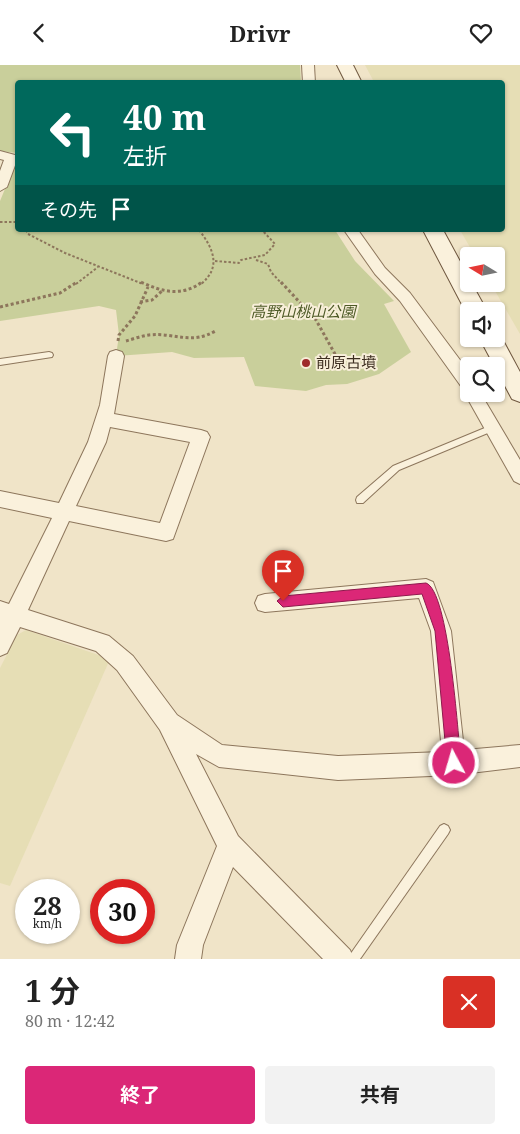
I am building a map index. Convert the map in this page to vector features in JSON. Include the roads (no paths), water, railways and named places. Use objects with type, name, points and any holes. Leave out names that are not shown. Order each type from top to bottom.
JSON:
[{"type":"street","points":[[308,65],[309,80]]},
{"type":"street","points":[[345,65],[352,80]]},
{"type":"street","points":[[0,155],[11,160],[0,187]]},
{"type":"street","points":[[352,232],[380,271],[405,297],[460,373]]},
{"type":"street","points":[[434,232],[471,302]]},
{"type":"street","points":[[495,347],[520,393]]},
{"type":"street","points":[[0,646],[8,613],[64,511],[97,442],[104,419],[117,349]]},
{"type":"street","points":[[478,402],[520,476]]},
{"type":"street","points":[[0,499],[166,533],[201,437],[104,419]]},
{"type":"street","points":[[265,603],[426,588],[441,631],[454,763]]},
{"type":"street","points":[[8,613],[102,643],[126,663],[169,723],[229,845],[341,959]]},
{"type":"street","points":[[169,723],[219,756],[338,768],[454,763],[520,756]]},
{"type":"street","points":[[188,959],[190,945],[229,845]]},
{"type":"lane","points":[[0,362],[48,355]]},
{"type":"lane","points":[[360,500],[396,468],[492,428]]},
{"type":"lane","points":[[353,959],[444,830]]},
{"type":"place","name":"前原古墳","points":[[306,363]]},
{"type":"park label","name":"高野山桃山公園","points":[[303,312]]}]
